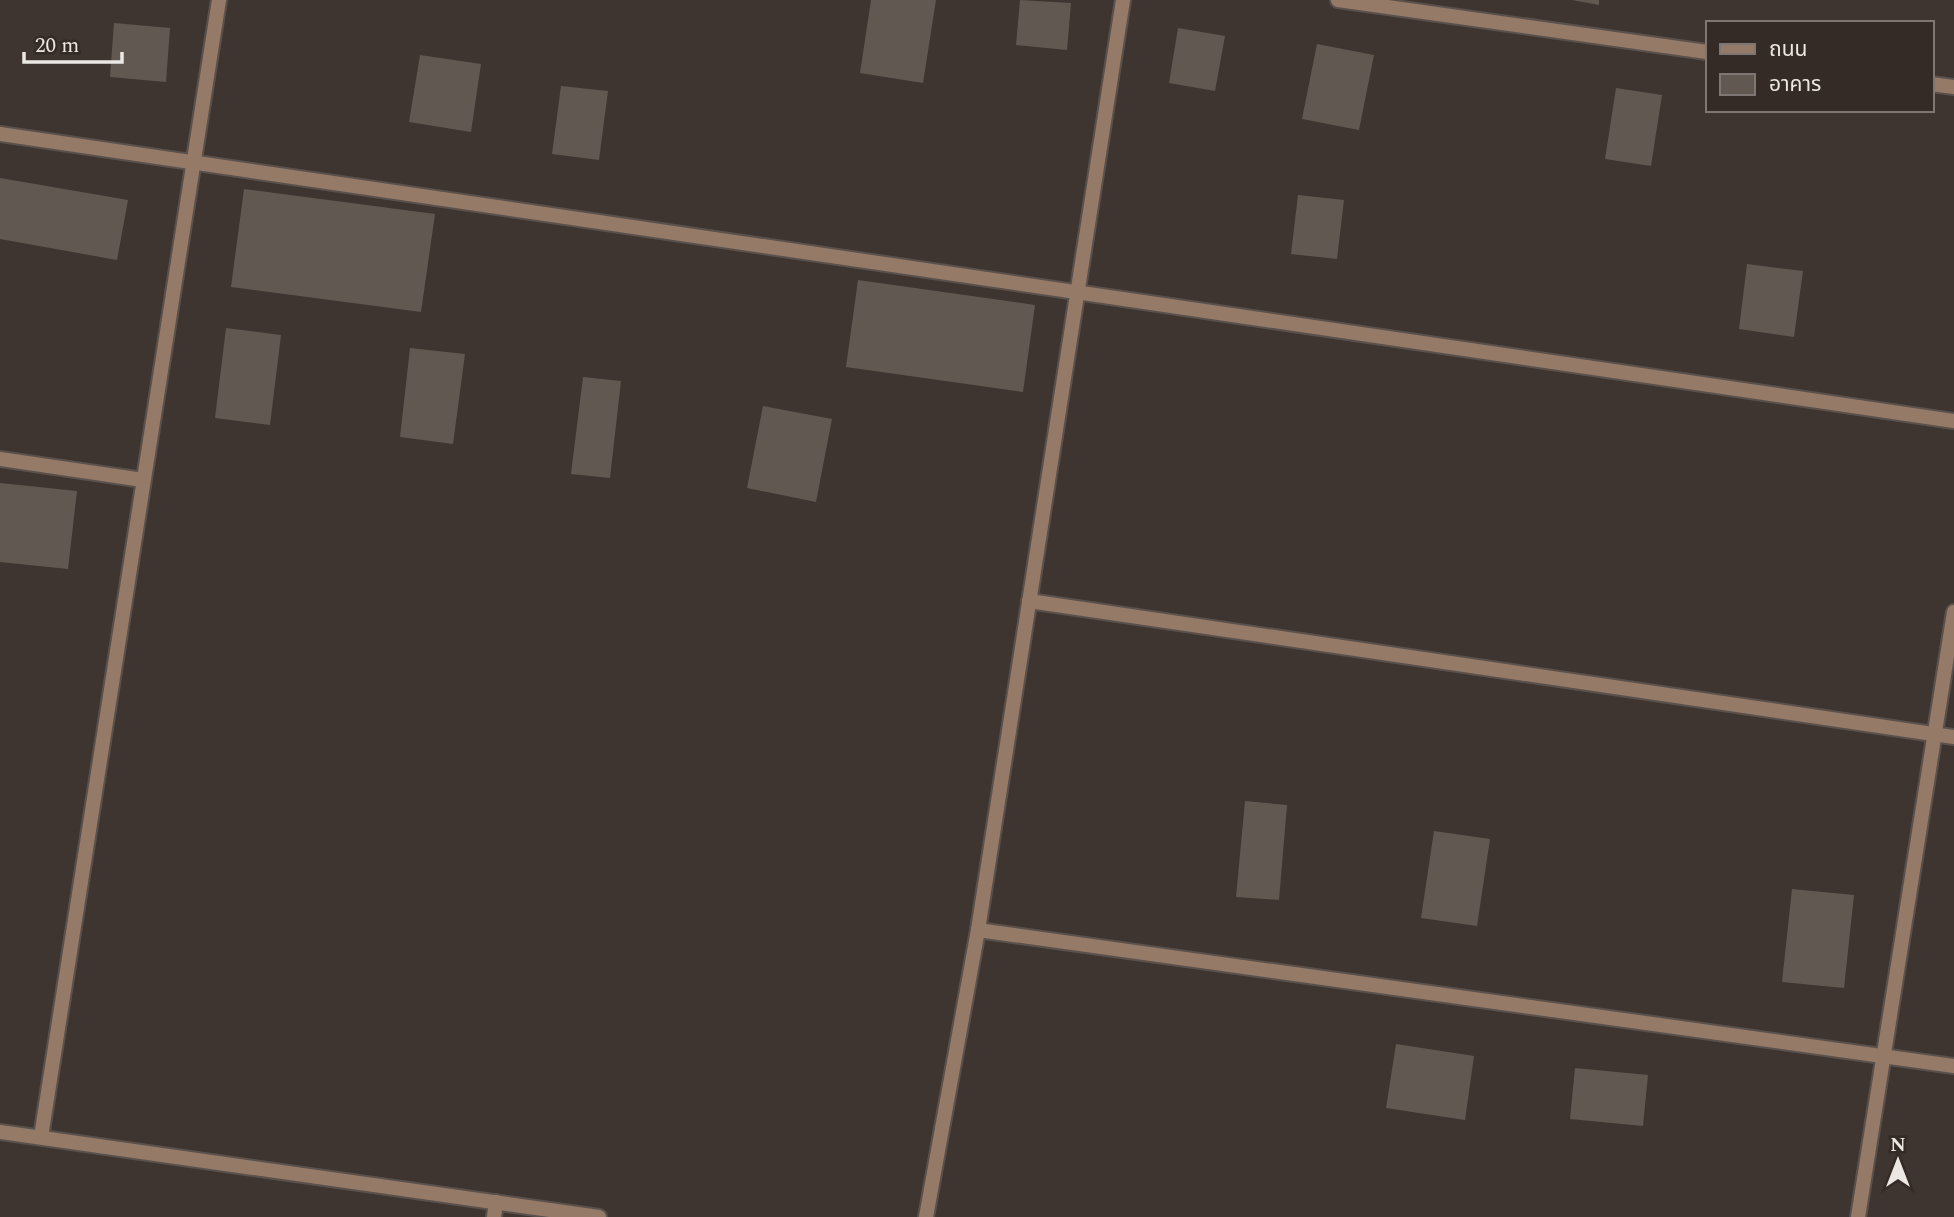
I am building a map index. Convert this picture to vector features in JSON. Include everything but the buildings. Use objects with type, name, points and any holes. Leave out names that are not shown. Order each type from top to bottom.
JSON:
[{"type":"street","points":[[41,1138],[219,0]]},
{"type":"street","points":[[926,1217],[978,930],[1123,0]]},
{"type":"street","points":[[1338,0],[1706,52]]},
{"type":"street","points":[[1933,84],[1954,87]]},
{"type":"street","points":[[0,134],[1954,421]]},
{"type":"street","points":[[0,459],[143,480]]},
{"type":"street","points":[[1030,601],[1954,737]]},
{"type":"street","points":[[1858,1217],[1954,612]]},
{"type":"street","points":[[978,930],[1954,1066]]},
{"type":"street","points":[[0,1132],[495,1210],[599,1217]]}]
